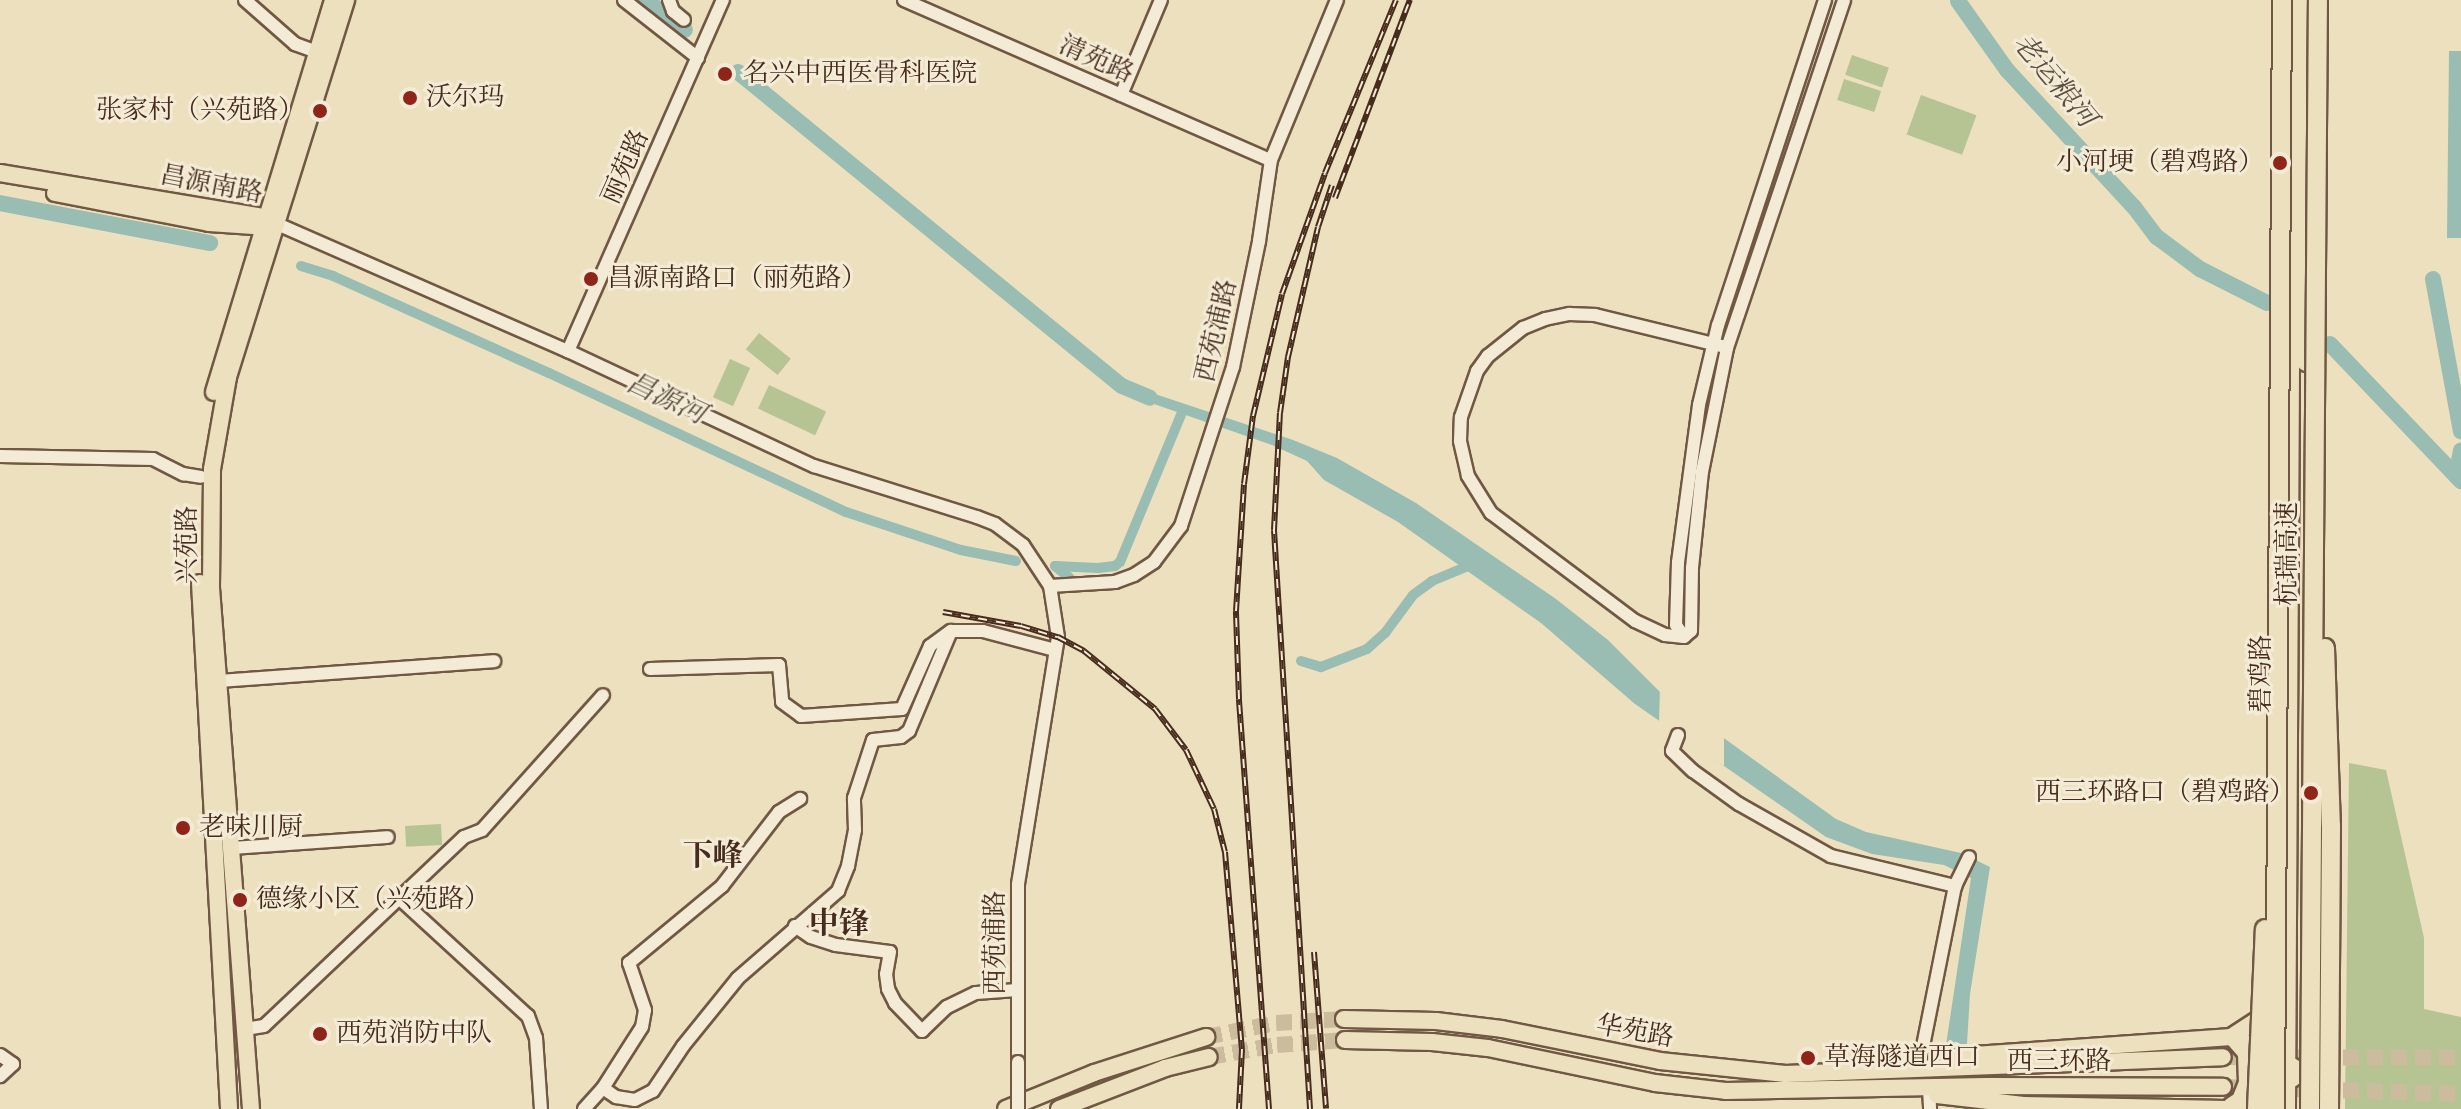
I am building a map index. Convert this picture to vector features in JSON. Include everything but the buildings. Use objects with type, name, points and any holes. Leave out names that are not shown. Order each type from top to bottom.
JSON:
[{"type":"highway","name":"杭瑞高速","points":[[2275,1109],[2282,0]]},
{"type":"highway","name":"碧鸡路","points":[[2292,0],[2286,992],[2291,1072],[2301,1109]]},
{"type":"highway","name":"碧鸡路","points":[[2286,1109],[2291,1072],[2307,0]]},
{"type":"highway","name":"杭瑞高速","points":[[2310,1109],[2318,0]]},
{"type":"highway","points":[[2315,357],[2331,826],[2329,1109]]},
{"type":"highway","points":[[2257,1109],[2257,1040],[2277,755]]},
{"type":"main road","name":"兴苑路","points":[[251,1109],[211,588],[212,469],[228,377],[267,224],[333,0]]},
{"type":"main road","name":"兴苑路","points":[[229,1109],[200,588],[201,477],[217,372],[346,0]]},
{"type":"main road","name":"昌源南路","points":[[0,173],[267,224]]},
{"type":"main road","name":"昌源南路","points":[[0,183],[209,223],[267,224]]},
{"type":"main road","points":[[1919,1066],[1953,1057],[2020,1049],[2231,1037],[2254,1024],[2286,992]]},
{"type":"main road","name":"华苑路","points":[[1344,1019],[1436,1021],[1502,1029],[1586,1048],[1730,1070],[1840,1073],[1919,1066]]},
{"type":"main road","points":[[1006,1109],[1094,1073],[1206,1037]]},
{"type":"main road","points":[[1929,1097],[2023,1105],[2235,1108],[2251,1102],[2291,1072],[2231,1037]]},
{"type":"main road","points":[[2231,1037],[2246,1053],[2247,1063],[2245,1092],[2235,1108]]},
{"type":"main road","name":"华苑路","points":[[1345,1040],[1419,1041],[1488,1048],[1655,1083],[1726,1091],[1896,1088],[1929,1097]]},
{"type":"main road","points":[[1059,1109],[1165,1068],[1209,1057]]},
{"type":"main road","name":"西三环路","points":[[1919,1066],[2223,1057]]},
{"type":"main road","name":"西三环路","points":[[1929,1097],[2223,1087]]},
{"type":"street","points":[[245,0],[295,44],[317,52]]},
{"type":"street","points":[[624,0],[698,58]]},
{"type":"street","points":[[669,0],[673,11],[684,20]]},
{"type":"street","name":"丽苑路","points":[[568,351],[723,0]]},
{"type":"street","name":"清苑路","points":[[904,0],[1271,160]]},
{"type":"street","points":[[1121,95],[1161,0]]},
{"type":"street","name":"西苑浦路","points":[[1018,1109],[1017,990],[1022,844],[1056,643],[1050,586],[1115,582],[1154,562],[1181,526],[1223,405],[1259,241],[1271,160],[1337,0]]},
{"type":"street","points":[[1684,637],[1676,625],[1680,530],[1693,436],[1713,344],[1783,118],[1825,0]]},
{"type":"street","points":[[1727,348],[1595,315],[1569,314],[1545,319],[1523,328],[1488,356],[1477,371],[1461,417],[1460,441],[1468,476],[1491,513],[1635,621],[1665,635],[1684,637],[1691,631],[1692,568],[1702,472],[1727,348],[1844,0]]},
{"type":"street","points":[[267,224],[568,351],[814,466],[995,524],[1023,545],[1050,586]]},
{"type":"street","points":[[0,456],[153,459],[183,474],[201,477]]},
{"type":"street","points":[[603,1088],[616,1097],[635,1100],[653,1091],[683,1046],[738,978],[838,891],[848,866],[855,830],[854,798],[873,740],[901,737],[909,731],[951,631]]},
{"type":"street","points":[[650,669],[779,665],[782,702],[801,716],[902,709],[930,646],[951,631],[983,631],[1056,643]]},
{"type":"street","points":[[218,681],[494,661]]},
{"type":"street","points":[[245,1029],[264,1026],[464,837],[482,830],[603,695]]},
{"type":"street","points":[[1678,735],[1672,751],[1693,771],[1739,804],[1831,856],[1958,882]]},
{"type":"street","points":[[584,1109],[603,1088],[642,1027],[645,1010],[629,963],[722,886],[779,812],[800,799]]},
{"type":"street","points":[[231,848],[388,837]]},
{"type":"street","points":[[1919,1066],[1958,882],[1969,857]]},
{"type":"street","points":[[399,898],[528,1016],[536,1038],[541,1109]]},
{"type":"street","points":[[795,926],[811,937],[836,945],[890,952],[886,974],[888,989],[895,1003],[922,1031],[947,1007],[976,993],[1017,990]]},
{"type":"street","points":[[0,1055],[13,1064],[0,1076]]},
{"type":"green space","points":[[1852,55],[1889,68],[1882,88],[1845,75]]},
{"type":"green space","points":[[1844,79],[1881,91],[1874,112],[1837,100]]},
{"type":"green space","points":[[1921,95],[1976,115],[1962,155],[1907,134]]},
{"type":"green space","points":[[759,333],[791,359],[778,375],[746,349]]},
{"type":"green space","points":[[730,359],[750,368],[733,406],[713,397]]},
{"type":"green space","points":[[769,385],[826,412],[815,435],[758,409]]},
{"type":"green space","points":[[2349,763],[2386,770],[2424,938],[2424,1009],[2461,1017],[2461,1109],[2345,1109]]},
{"type":"green space","points":[[441,824],[442,845],[406,847],[405,826]]},
{"type":"water","points":[[2449,51],[2461,51],[2461,238],[2447,238]]},
{"type":"water","points":[[1134,387],[1293,440],[1337,458],[1416,503],[1556,599],[1608,640],[1660,692],[1836,819],[1866,832],[1961,853],[1990,867],[1970,994],[1967,1044],[1946,1045],[1971,878],[1944,865],[1872,854],[1826,837],[1635,704],[1541,623],[1398,522],[1324,480],[1307,461],[1272,445],[1131,396]]},
{"type":"pier","points":[[1660,687],[1724,735],[1724,766],[1659,723]]},
{"type":"waterway","points":[[646,0],[685,30]]},
{"type":"waterway","name":"老运粮河","points":[[1958,1],[2007,70],[2134,207],[2157,237],[2200,269],[2267,303]]},
{"type":"waterway","points":[[738,72],[1122,386],[1150,398]]},
{"type":"waterway","name":"昌源河","points":[[0,203],[210,243]]},
{"type":"waterway","name":"昌源河","points":[[301,266],[333,276],[549,373],[846,512],[961,550],[1016,561]]},
{"type":"waterway","name":"老运粮河","points":[[2433,279],[2461,431]]},
{"type":"waterway","name":"老运粮河","points":[[2330,344],[2461,481]]},
{"type":"waterway","name":"昌源河","points":[[1055,566],[1098,568],[1115,566],[1120,562],[1182,412]]},
{"type":"waterway","name":"老运粮河","points":[[2456,476],[2461,450]]},
{"type":"waterway","points":[[1301,661],[1321,667],[1367,649],[1385,633],[1413,595],[1432,581],[1473,564]]},
{"type":"waterway","points":[[1055,566],[1070,578]]},
{"type":"tunnel","points":[[1206,1037],[1276,1023],[1344,1019]]},
{"type":"tunnel","points":[[1209,1057],[1277,1045],[1345,1040]]},
{"type":"tunnel","points":[[2223,1057],[2461,1058]]},
{"type":"tunnel","points":[[2223,1087],[2461,1094]]},
{"type":"railway","points":[[1269,1109],[1239,699],[1236,611],[1244,484],[1253,416],[1282,294],[1325,173],[1396,0]]},
{"type":"railway","points":[[1335,198],[1410,0]]},
{"type":"railway","points":[[1310,1109],[1274,530],[1280,413],[1288,357],[1318,227],[1332,185]]},
{"type":"railway","points":[[943,612],[1021,626],[1058,637],[1084,651],[1155,709],[1186,750],[1214,809],[1225,852],[1242,1049],[1239,1109]]},
{"type":"railway","points":[[1314,952],[1326,1109]]},
{"type":"place","name":"名兴中西医骨科医院","points":[[725,74]]},
{"type":"place","name":"沃尔玛","points":[[410,98]]},
{"type":"place","name":"张家村（兴苑路）","points":[[320,111]]},
{"type":"place","name":"小河埂（碧鸡路）","points":[[2280,163]]},
{"type":"place","name":"昌源南路口（丽苑路）","points":[[591,279]]},
{"type":"place","name":"西三环路口（碧鸡路）","points":[[2311,793]]},
{"type":"place","name":"老味川厨","points":[[183,828]]},
{"type":"place","name":"德缘小区（兴苑路）","points":[[240,900]]},
{"type":"place","name":"西苑消防中队","points":[[320,1034]]},
{"type":"place","name":"草海隧道西口","points":[[1808,1058]]},
{"type":"district","name":"下峰","points":[[713,856]]},
{"type":"district","name":"中锋","points":[[839,924]]}]
